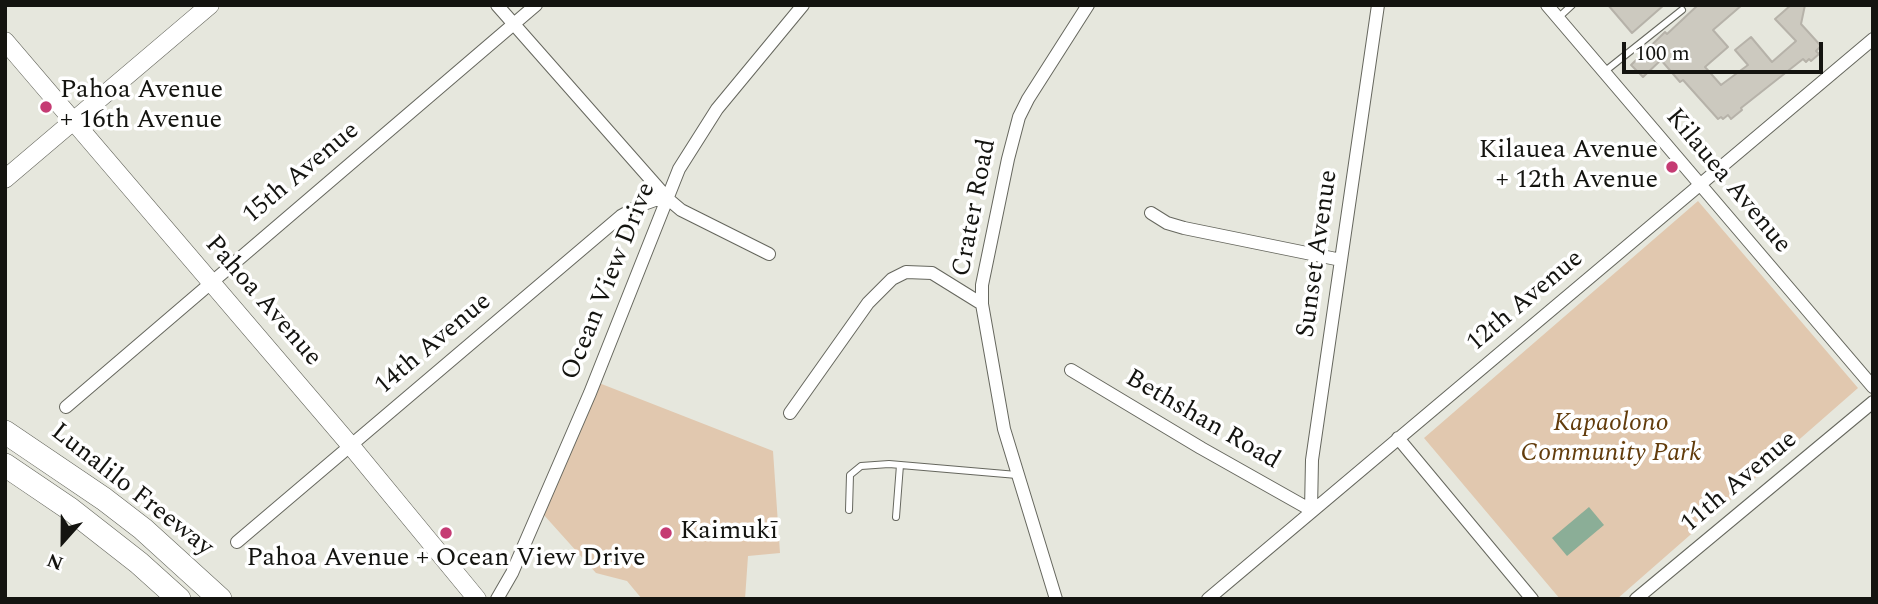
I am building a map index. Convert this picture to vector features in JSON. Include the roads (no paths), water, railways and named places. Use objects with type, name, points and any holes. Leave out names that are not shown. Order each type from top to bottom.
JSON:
[{"type":"highway","name":"Lunalilo Freeway","points":[[5,432],[114,506],[170,552],[220,599]]},
{"type":"highway","name":"Lunalilo Freeway","points":[[5,465],[70,509],[139,563],[179,599]]},
{"type":"street","points":[[5,180],[210,5]]},
{"type":"street","points":[[497,5],[668,200],[681,210],[769,254]]},
{"type":"street","name":"15th Avenue","points":[[66,407],[536,5]]},
{"type":"street","name":"Ocean View Drive","points":[[498,599],[512,573],[590,393],[679,169],[703,128],[803,5]]},
{"type":"street","name":"Crater Road","points":[[1056,599],[1004,429],[982,304],[985,265],[1019,117],[1088,5]]},
{"type":"street","name":"Sunset Avenue","points":[[1311,510],[1312,460],[1378,5]]},
{"type":"street","name":"Kilauea Avenue","points":[[1547,5],[1873,387]]},
{"type":"street","name":"12th Avenue","points":[[1208,599],[1873,39]]},
{"type":"street","name":"Pahoa Avenue","points":[[5,41],[351,446],[477,599]]},
{"type":"street","name":"14th Avenue","points":[[237,542],[621,216],[654,200],[668,200]]},
{"type":"street","points":[[1151,214],[1184,228],[1341,260]]},
{"type":"street","points":[[790,413],[868,303],[892,279],[906,272],[932,273],[982,304]]},
{"type":"street","name":"Bethshan Road","points":[[1071,370],[1311,510]]},
{"type":"street","name":"11th Avenue","points":[[1636,599],[1873,402]]},
{"type":"street","points":[[1398,439],[1532,599]]},
{"type":"lane","points":[[1558,18],[1572,5]]},
{"type":"lane","points":[[1604,72],[1682,10]]},
{"type":"lane","points":[[849,510],[850,475],[861,466],[900,465],[1017,475]]},
{"type":"lane","points":[[896,517],[900,465]]},
{"type":"place","name":"Pahoa Avenue + 16th Avenue","points":[[46,107]]},
{"type":"place","name":"Kilauea Avenue + 12th Avenue","points":[[1672,167]]},
{"type":"place","name":"Pahoa Avenue + Ocean View Drive","points":[[446,533]]},
{"type":"place","name":"Kaimukī","points":[[666,533]]},
{"type":"park label","name":"Kapaolono Community Park","points":[[1611,440]]}]
